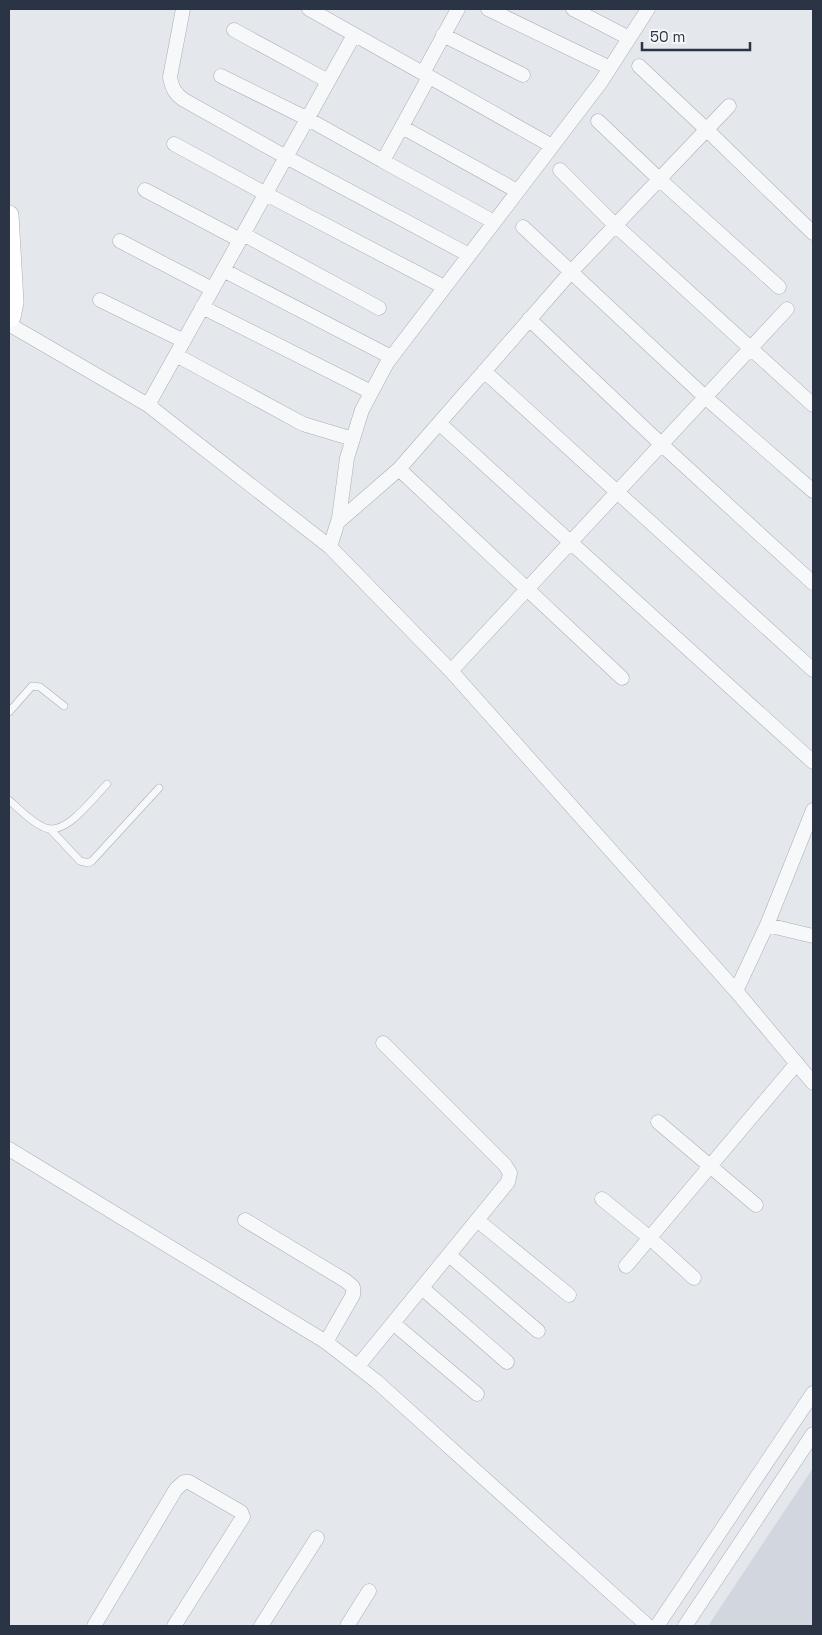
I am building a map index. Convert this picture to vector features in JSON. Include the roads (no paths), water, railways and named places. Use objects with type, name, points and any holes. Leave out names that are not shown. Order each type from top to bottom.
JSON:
[{"type":"main road","points":[[9,215],[14,302],[10,322]]},
{"type":"street","points":[[182,9],[170,78],[171,86],[176,95],[286,157],[469,255]]},
{"type":"street","points":[[383,161],[402,126],[458,9]]},
{"type":"street","points":[[488,9],[610,68]]},
{"type":"street","points":[[573,9],[629,38]]},
{"type":"street","points":[[330,547],[338,522],[347,458],[362,410],[391,357],[610,68],[648,9]]},
{"type":"street","points":[[312,10],[552,146]]},
{"type":"street","points":[[234,30],[328,81]]},
{"type":"street","points":[[148,405],[354,34]]},
{"type":"street","points":[[444,35],[523,75]]},
{"type":"street","points":[[639,66],[813,233]]},
{"type":"street","points":[[221,76],[308,119],[494,222]]},
{"type":"street","points":[[338,522],[398,469],[570,273],[729,106]]},
{"type":"street","points":[[598,121],[659,180],[779,287]]},
{"type":"street","points":[[402,126],[517,191]]},
{"type":"street","points":[[174,144],[444,288]]},
{"type":"street","points":[[560,170],[616,225],[813,405]]},
{"type":"street","points":[[145,190],[242,237],[379,308]]},
{"type":"street","points":[[523,227],[570,273],[705,397],[813,491]]},
{"type":"street","points":[[120,241],[212,290]]},
{"type":"street","points":[[223,270],[391,357]]},
{"type":"street","points":[[100,300],[184,341]]},
{"type":"street","points":[[202,307],[371,392]]},
{"type":"street","points":[[451,671],[787,309]]},
{"type":"street","points":[[529,319],[661,444],[813,583]]},
{"type":"street","points":[[10,322],[148,405],[330,547],[451,671],[736,991],[813,1082]]},
{"type":"street","points":[[176,355],[303,424],[353,439]]},
{"type":"street","points":[[484,371],[616,493],[813,670]]},
{"type":"street","points":[[439,423],[813,762]]},
{"type":"street","points":[[398,469],[528,588],[622,678]]},
{"type":"street","points":[[736,991],[767,925],[813,810]]},
{"type":"street","points":[[767,925],[813,936]]},
{"type":"street","points":[[358,1366],[508,1182],[510,1173],[505,1165],[382,1043]]},
{"type":"street","points":[[626,1266],[797,1063]]},
{"type":"street","points":[[658,1122],[756,1205]]},
{"type":"street","points":[[9,1149],[326,1342],[358,1366],[648,1626]]},
{"type":"street","points":[[602,1199],[650,1238],[694,1278]]},
{"type":"street","points":[[245,1220],[346,1280],[353,1287],[353,1296],[326,1342]]},
{"type":"street","points":[[477,1220],[568,1295]]},
{"type":"street","points":[[449,1254],[538,1331]]},
{"type":"street","points":[[422,1288],[507,1362]]},
{"type":"street","points":[[394,1323],[477,1394]]},
{"type":"street","points":[[657,1626],[813,1393]]},
{"type":"street","points":[[685,1626],[813,1434]]},
{"type":"street","points":[[94,1626],[176,1489],[184,1482],[189,1482],[241,1512],[243,1517],[174,1626]]},
{"type":"street","points":[[261,1626],[317,1538]]},
{"type":"street","points":[[347,1626],[369,1590]]},
{"type":"lane","points":[[9,712],[32,686],[40,687],[64,706]]},
{"type":"lane","points":[[9,800],[34,822],[44,828],[56,830],[67,825],[106,784]]},
{"type":"lane","points":[[50,829],[80,861],[88,864],[159,788]]}]
